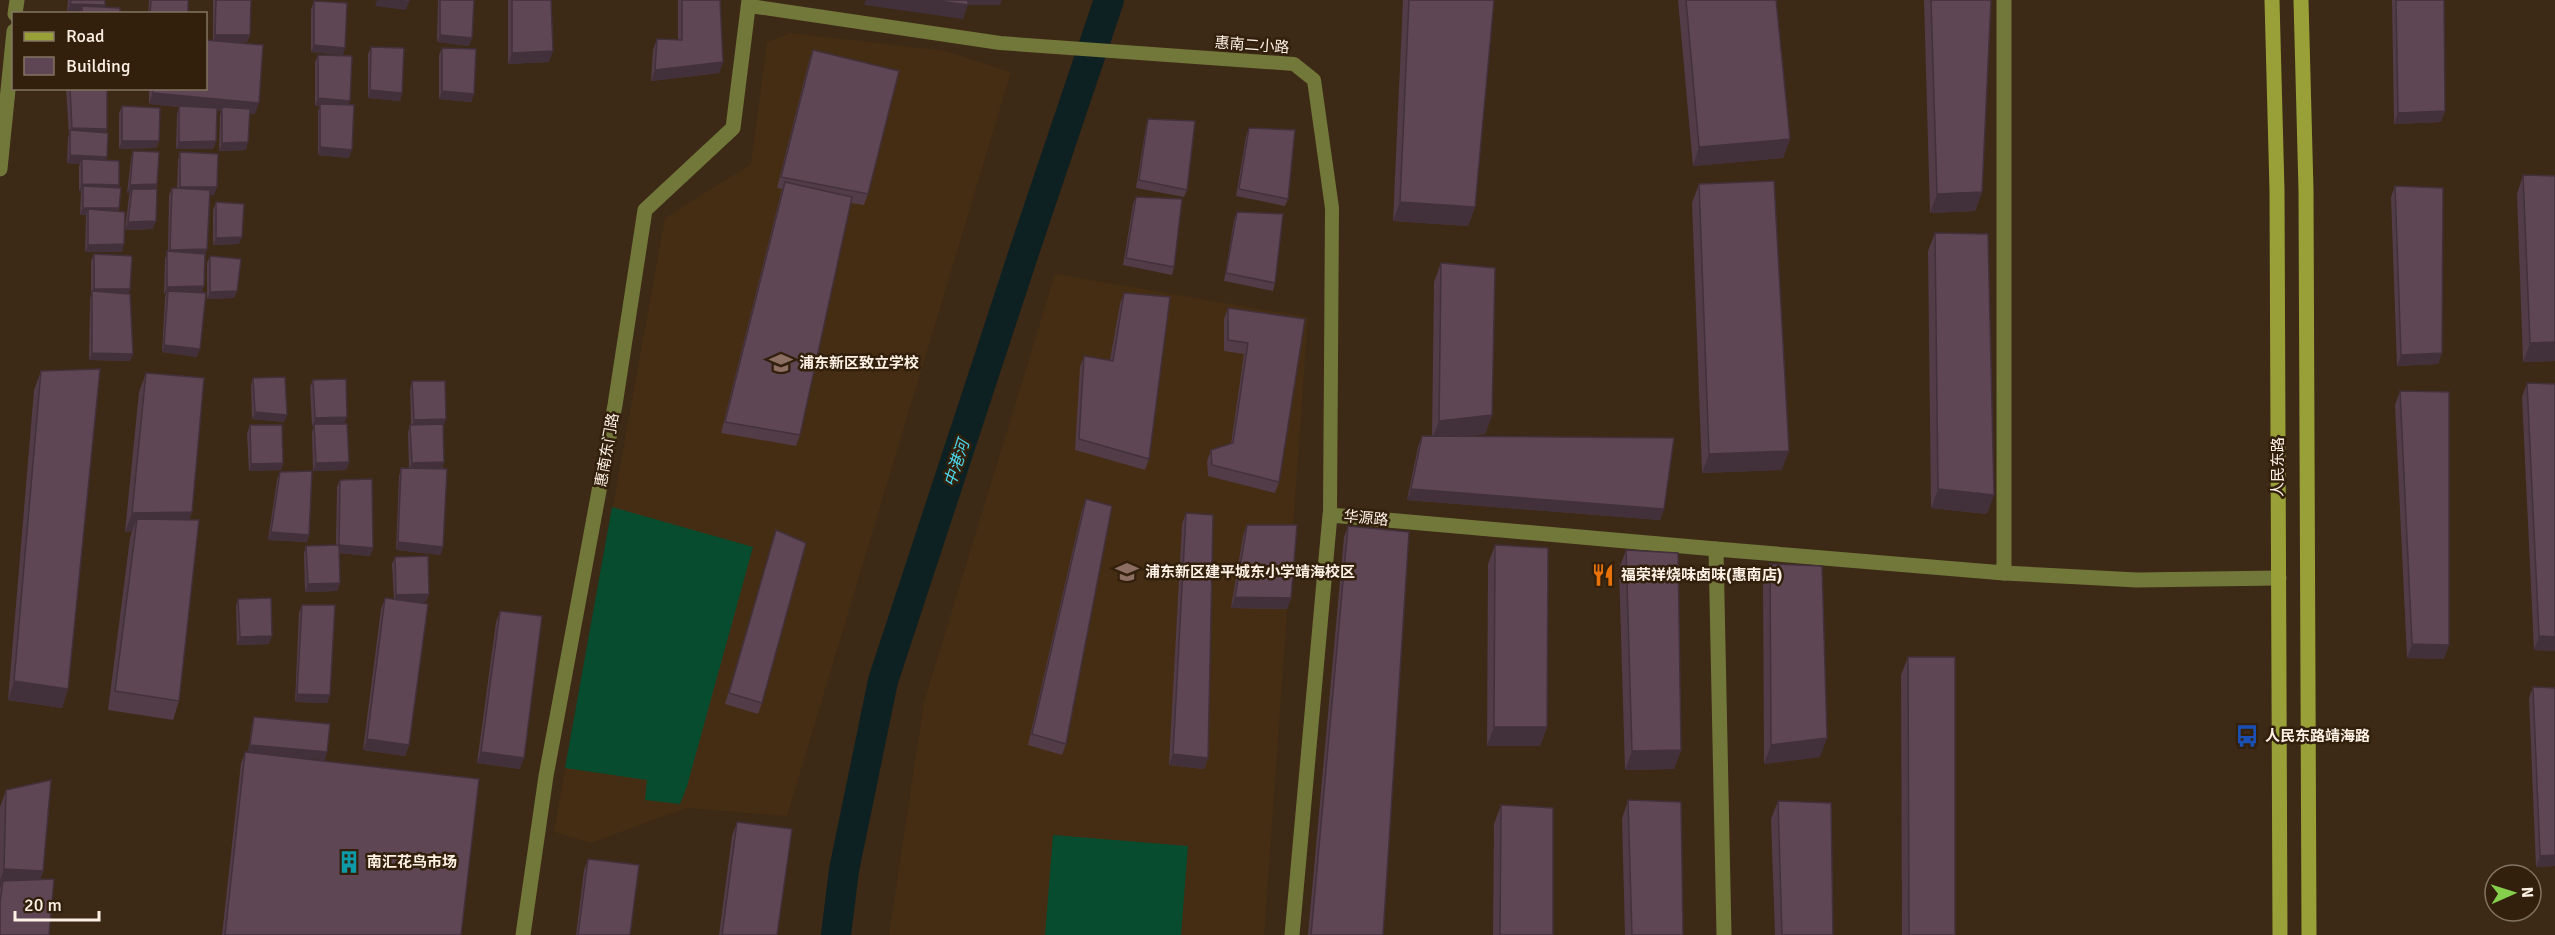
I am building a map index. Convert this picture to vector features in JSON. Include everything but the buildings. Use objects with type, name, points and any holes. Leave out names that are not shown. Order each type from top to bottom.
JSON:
[{"type":"street","points":[[2004,0],[2004,573]]},
{"type":"street","name":"人民东路","points":[[2272,0],[2277,190],[2280,935]]},
{"type":"street","name":"人民东路","points":[[2301,0],[2306,190],[2308,935]]},
{"type":"street","name":"惠南东门路","points":[[523,935],[546,776],[615,405],[645,210],[733,128],[750,3]]},
{"type":"street","points":[[0,169],[12,51]]},
{"type":"street","name":"华源路","points":[[1292,935],[1330,514],[2004,573],[2137,580],[2279,578]]},
{"type":"street","points":[[1716,549],[1724,935]]},
{"type":"lane","name":"惠南二小路","points":[[750,3],[1000,43],[1294,64],[1314,80],[1332,208],[1330,514]]},
{"type":"shaded area","name":"浦东新区致立学校","points":[[791,33],[946,51],[1011,72],[787,816],[686,808],[591,843],[554,832],[665,218],[751,164],[767,42]]},
{"type":"shaded area","name":"浦东新区建平城东小学靖海校区","points":[[1055,274],[1308,317],[1264,935],[889,935],[924,702]]},
{"type":"green space","points":[[612,507],[753,547],[687,786],[680,804],[645,800],[647,780],[565,768]]},
{"type":"green space","points":[[1053,835],[1188,846],[1181,935],[1045,935]]},
{"type":"waterway","name":"中港河","points":[[836,935],[844,870],[883,681],[1109,0]]},
{"type":"place","name":"浦东新区致立学校","points":[[781,363]]},
{"type":"place","name":"浦东新区建平城东小学靖海校区","points":[[1127,572]]},
{"type":"place","name":"福荣祥烧味卤味(惠南店)","points":[[1603,575]]},
{"type":"place","name":"人民东路靖海路","points":[[2247,736]]},
{"type":"place","name":"南汇花鸟市场","points":[[349,862]]}]
